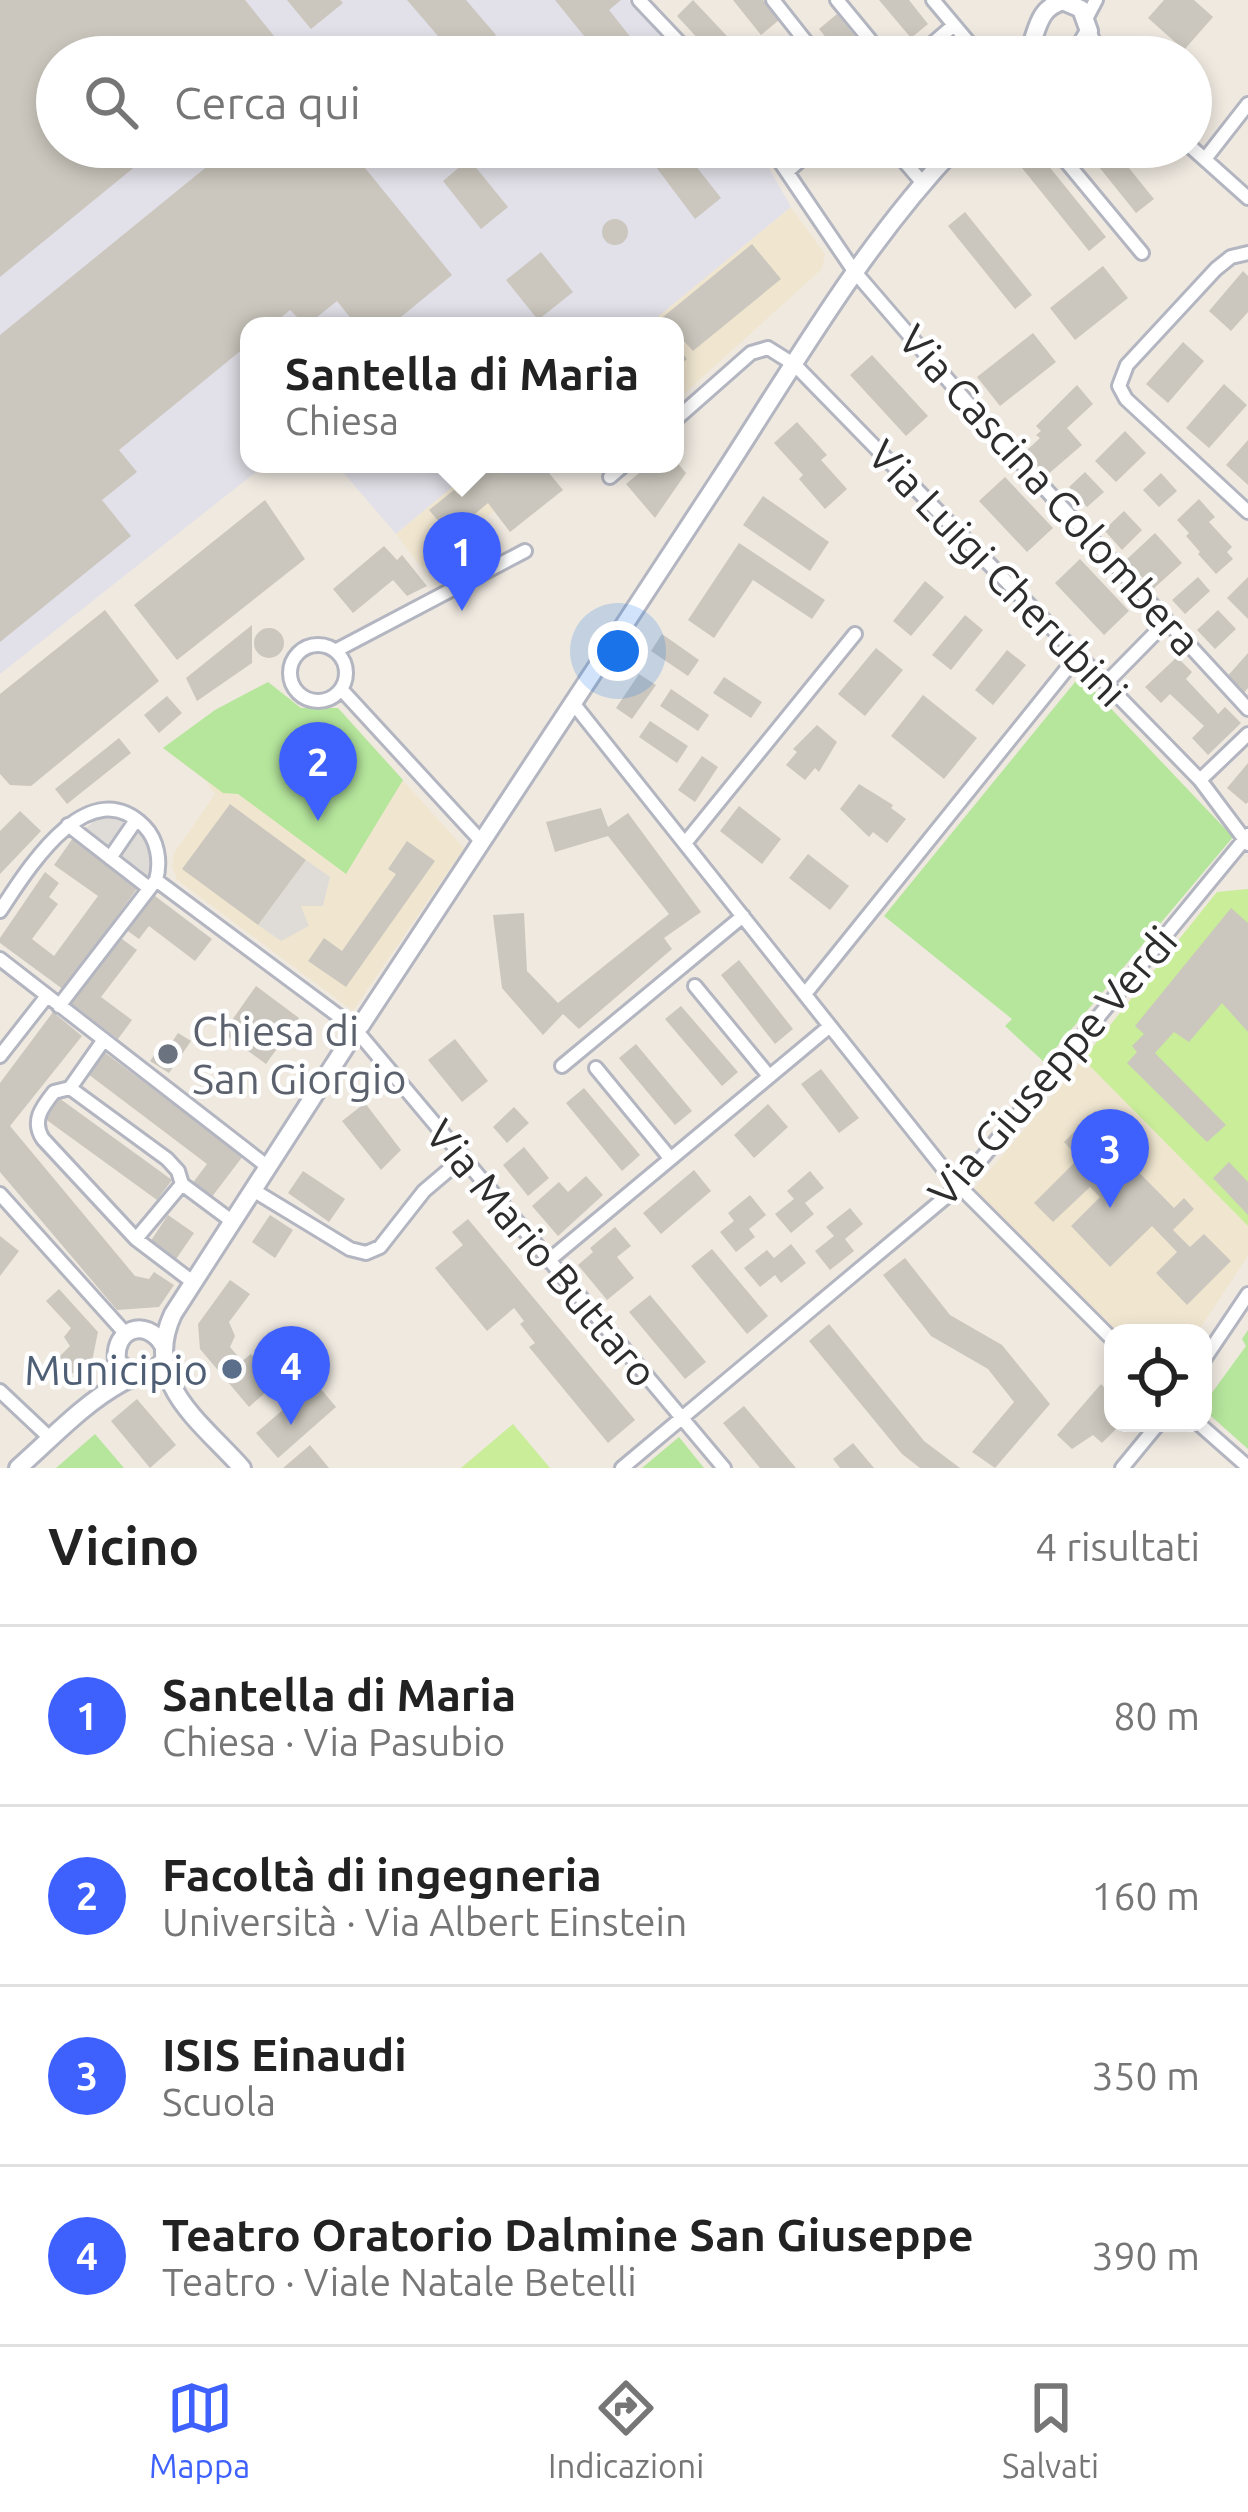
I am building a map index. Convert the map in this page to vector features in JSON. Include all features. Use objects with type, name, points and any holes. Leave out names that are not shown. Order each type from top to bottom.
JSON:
[{"type":"street","points":[[773,0],[801,36]]},
{"type":"street","points":[[837,0],[867,36]]},
{"type":"street","points":[[933,0],[963,36]]},
{"type":"street","points":[[1030,0],[1042,36]]},
{"type":"street","points":[[1035,36],[1047,8],[1063,0],[1091,16]]},
{"type":"street","points":[[649,3],[676,36]]},
{"type":"street","points":[[941,36],[954,25]]},
{"type":"street","points":[[1212,150],[1248,104]]},
{"type":"street","points":[[1212,166],[1248,199]]},
{"type":"street","name":"Via Cascina Colombera","points":[[786,168],[854,271],[991,430],[1248,709]]},
{"type":"street","points":[[788,171],[791,168]]},
{"type":"street","points":[[910,168],[922,182]]},
{"type":"street","points":[[17,1468],[159,1346],[173,1314],[253,1190],[854,271],[936,168]]},
{"type":"street","points":[[1071,168],[1142,253]]},
{"type":"street","points":[[1248,254],[1231,257],[1216,269],[1130,361],[1119,382],[1126,399],[1248,512]]},
{"type":"street","points":[[684,412],[752,353],[768,348],[795,365]]},
{"type":"street","name":"Via Luigi Cherubini","points":[[795,365],[1200,781]]},
{"type":"street","points":[[610,477],[615,473]]},
{"type":"street","points":[[335,651],[525,551]]},
{"type":"street","points":[[1106,683],[1167,621]]},
{"type":"street","points":[[686,842],[855,634]]},
{"type":"street","points":[[318,645],[335,651],[346,673],[341,689],[327,700],[310,700],[292,682],[292,665],[301,651],[318,645]]},
{"type":"street","points":[[805,994],[1078,655]]},
{"type":"street","points":[[341,689],[481,841]]},
{"type":"street","points":[[573,704],[959,1186],[1104,1331]]},
{"type":"street","points":[[1247,840],[1200,781],[1248,734]]},
{"type":"street","points":[[0,911],[40,854],[69,824],[99,812],[123,814],[136,820],[154,842],[159,864],[152,884],[59,1006]]},
{"type":"street","points":[[110,858],[136,820]]},
{"type":"street","name":"Via Mario Buttaro","points":[[69,824],[110,858],[357,1030],[724,1468]]},
{"type":"street","name":"Via Giuseppe Verdi","points":[[622,1468],[959,1186],[1247,840]]},
{"type":"street","points":[[562,1066],[743,916]]},
{"type":"street","points":[[0,959],[268,1167]]},
{"type":"street","points":[[695,986],[769,1076]]},
{"type":"street","points":[[0,1056],[47,996]]},
{"type":"street","points":[[548,1261],[830,1026]]},
{"type":"street","points":[[103,1041],[70,1088],[51,1095],[38,1118],[39,1133],[136,1239],[194,1282]]},
{"type":"street","points":[[596,1068],[670,1158]]},
{"type":"street","points":[[70,1088],[167,1160],[182,1184],[233,1222]]},
{"type":"street","points":[[253,1190],[350,1250],[366,1253],[380,1247],[424,1191],[464,1156]]},
{"type":"street","points":[[136,1239],[182,1184]]},
{"type":"street","points":[[3,1203],[125,1333]]},
{"type":"street","points":[[1212,1348],[1248,1294]]},
{"type":"street","points":[[170,1387],[159,1346],[140,1328],[125,1333],[116,1346],[133,1372],[170,1387],[242,1468]]},
{"type":"street","points":[[1,1391],[51,1439]]},
{"type":"street","points":[[1122,1468],[1152,1432]]},
{"type":"street","points":[[1208,1432],[1248,1467]]},
{"type":"shaded area","points":[[0,0],[628,0],[663,36],[36,36],[36,168],[769,168],[791,207],[658,317],[240,317],[240,473],[255,473],[0,674]]},
{"type":"shaded area","points":[[791,207],[825,254],[822,269],[684,394],[684,317],[658,317]]},
{"type":"shaded area","points":[[344,473],[469,473],[396,534]]},
{"type":"shaded area","points":[[469,473],[543,473],[422,568],[396,534]]},
{"type":"shaded area","points":[[268,682],[301,708],[338,708],[464,848],[353,1011],[177,880],[172,866],[174,853],[215,794],[206,781],[163,748],[215,710]]},
{"type":"shaded area","points":[[120,818],[142,831],[153,849],[152,872],[143,888],[73,838],[97,819]]},
{"type":"shaded area","points":[[306,860],[330,877],[323,906],[301,906],[309,926],[281,941],[258,925]]},
{"type":"shaded area","points":[[1083,1059],[1248,1226],[1248,1256],[1203,1324],[1105,1324],[973,1190]]},
{"type":"green space","points":[[1080,676],[1233,837],[1044,1062],[1005,1026],[1012,1019],[884,916]]},
{"type":"green space","points":[[268,682],[301,708],[338,708],[403,780],[346,874],[238,794],[223,793],[163,748],[215,710]]},
{"type":"green space","points":[[1248,889],[1248,1226],[1083,1059],[1217,892]]},
{"type":"green space","points":[[1248,1330],[1248,1449],[1212,1417],[1212,1393],[1246,1346],[1242,1339]]},
{"type":"green space","points":[[513,1424],[550,1468],[461,1468]]},
{"type":"green space","points":[[95,1434],[124,1468],[56,1468]]},
{"type":"green space","points":[[679,1437],[704,1468],[642,1468]]},
{"type":"building","points":[[0,0],[245,0],[274,36],[36,36],[36,168],[133,168],[0,277]]},
{"type":"building","points":[[287,0],[340,0],[343,3],[311,29]]},
{"type":"building","points":[[407,0],[466,0],[496,35],[495,36],[438,36]]},
{"type":"building","points":[[555,0],[621,0],[609,10],[630,36],[584,36]]},
{"type":"building","points":[[693,0],[727,36],[696,36],[677,16]]},
{"type":"building","points":[[733,0],[763,0],[779,20],[761,35]]},
{"type":"building","points":[[879,0],[909,0],[928,24],[909,36]]},
{"type":"building","points":[[1164,0],[1194,0],[1213,17],[1196,36],[1168,36],[1148,18]]},
{"type":"building","points":[[837,14],[855,36],[825,36],[819,29]]},
{"type":"building","points":[[205,168],[365,168],[452,275],[401,317],[350,317],[337,301],[317,317],[297,317],[290,310],[282,317],[240,317],[240,351],[119,450],[137,472],[102,500],[131,536],[0,642],[0,335]]},
{"type":"building","points":[[458,168],[476,168],[508,207],[481,229],[443,181]]},
{"type":"building","points":[[657,168],[697,168],[721,198],[695,219]]},
{"type":"building","points":[[1022,168],[1050,168],[1106,237],[1089,251]]},
{"type":"building","points":[[1100,168],[1129,168],[1154,199],[1136,213]]},
{"type":"building","points":[[965,212],[1032,295],[1015,309],[948,226]]},
{"type":"building","points":[[615,219],[625,222],[625,242],[615,245],[605,242],[602,232],[605,222]]},
{"type":"building","points":[[752,244],[781,279],[693,351],[684,341],[684,317],[663,317]]},
{"type":"building","points":[[541,252],[573,292],[536,317],[506,280]]},
{"type":"building","points":[[1103,266],[1128,298],[1075,340],[1050,308]]},
{"type":"building","points":[[1243,271],[1248,276],[1248,312],[1231,331],[1209,311]]},
{"type":"building","points":[[1033,333],[1056,362],[1000,406],[977,377]]},
{"type":"building","points":[[1183,342],[1204,361],[1168,403],[1146,384]]},
{"type":"building","points":[[872,355],[928,416],[906,436],[850,375]]},
{"type":"building","points":[[1224,384],[1247,405],[1209,448],[1186,428]]},
{"type":"building","points":[[1077,385],[1093,404],[1067,428],[1082,445],[1046,476],[1025,452],[1040,438],[1036,426]]},
{"type":"building","points":[[797,422],[827,455],[821,460],[847,489],[825,509],[774,443]]},
{"type":"building","points":[[1125,431],[1146,453],[1116,482],[1095,461]]},
{"type":"building","points":[[1248,440],[1248,485],[1226,465]]},
{"type":"building","points":[[1085,472],[1104,492],[1087,507],[1069,487]]},
{"type":"building","points":[[483,473],[549,473],[563,490],[510,532],[488,503],[450,535],[429,510],[454,490],[458,494]]},
{"type":"building","points":[[639,473],[686,473],[655,518],[626,484]]},
{"type":"building","points":[[1161,473],[1177,491],[1159,507],[1143,490]]},
{"type":"building","points":[[1005,477],[1053,528],[1027,552],[979,501]]},
{"type":"building","points":[[763,496],[829,542],[810,571],[743,525]]},
{"type":"building","points":[[1199,499],[1215,517],[1209,522],[1232,547],[1227,552],[1233,559],[1216,574],[1177,520]]},
{"type":"building","points":[[265,500],[305,559],[177,660],[134,605]]},
{"type":"building","points":[[1124,511],[1142,530],[1122,550],[1104,530]]},
{"type":"building","points":[[1155,533],[1182,563],[1153,589],[1126,560]]},
{"type":"building","points":[[739,543],[825,600],[812,619],[753,580],[714,638],[688,620]]},
{"type":"building","points":[[384,546],[397,560],[402,555],[427,586],[407,596],[393,580],[353,613],[333,589]]},
{"type":"building","points":[[1080,559],[1129,611],[1104,635],[1055,583]]},
{"type":"building","points":[[1198,577],[1210,591],[1185,614],[1172,600]]},
{"type":"building","points":[[1248,577],[1248,619],[1227,598]]},
{"type":"building","points":[[925,581],[944,597],[911,636],[893,621]]},
{"type":"building","points":[[105,610],[159,681],[31,786],[10,785],[0,774],[0,694]]},
{"type":"building","points":[[1218,610],[1236,629],[1215,649],[1197,630]]},
{"type":"building","points":[[965,615],[983,630],[951,670],[932,655]]},
{"type":"building","points":[[252,625],[252,663],[197,701],[186,678]]},
{"type":"building","points":[[269,628],[280,632],[284,643],[280,654],[269,658],[258,654],[254,643],[258,632]]},
{"type":"building","points":[[662,634],[699,660],[688,676],[651,651]]},
{"type":"building","points":[[876,648],[903,670],[865,716],[838,694]]},
{"type":"building","points":[[1007,650],[1026,665],[993,705],[975,690]]},
{"type":"building","points":[[1248,653],[1248,688],[1243,694],[1225,679]]},
{"type":"building","points":[[1177,657],[1192,672],[1186,679],[1218,714],[1225,707],[1241,723],[1208,755],[1192,738],[1204,726],[1170,694],[1161,703],[1145,687]]},
{"type":"building","points":[[639,674],[656,685],[632,719],[616,708]]},
{"type":"building","points":[[724,677],[762,702],[751,718],[713,693]]},
{"type":"building","points":[[671,689],[709,715],[698,731],[660,706]]},
{"type":"building","points":[[923,695],[977,738],[944,779],[891,736]]},
{"type":"building","points":[[167,696],[182,713],[159,733],[144,715]]},
{"type":"building","points":[[650,721],[688,746],[677,763],[639,737]]},
{"type":"building","points":[[817,725],[837,742],[819,772],[815,768],[805,780],[786,765],[797,752],[793,749]]},
{"type":"building","points":[[119,738],[131,753],[67,804],[55,789]]},
{"type":"building","points":[[702,756],[718,767],[695,802],[678,790]]},
{"type":"building","points":[[1248,763],[1248,802],[1246,804],[1227,788]]},
{"type":"building","points":[[859,784],[906,819],[887,843],[873,832],[869,837],[840,809]]},
{"type":"building","points":[[230,804],[306,860],[258,925],[182,869]]},
{"type":"building","points":[[739,806],[781,839],[762,864],[720,831]]},
{"type":"building","points":[[601,808],[608,827],[628,813],[701,912],[664,938],[672,949],[579,1029],[563,1014],[543,1035],[502,988],[493,915],[524,913],[527,971],[558,1003],[669,914],[608,836],[555,852],[546,822]]},
{"type":"building","points":[[20,811],[41,831],[0,874],[0,831]]},
{"type":"building","points":[[73,838],[139,886],[64,990],[0,943],[0,938],[45,872],[59,883],[49,897],[58,904],[32,939],[54,956],[98,896],[54,865]]},
{"type":"building","points":[[407,841],[435,861],[346,987],[308,961],[324,938],[342,951],[396,874],[388,869]]},
{"type":"building","points":[[808,854],[849,886],[830,910],[789,878]]},
{"type":"building","points":[[151,893],[212,939],[195,961],[149,926],[139,939],[125,929]]},
{"type":"building","points":[[1231,908],[1248,923],[1248,1032],[1222,1003],[1189,1042],[1174,1032],[1155,1053],[1226,1125],[1207,1142],[1127,1063],[1137,1052],[1132,1046],[1144,1034],[1135,1026]]},
{"type":"building","points":[[118,936],[137,950],[101,997],[132,1020],[118,1039],[68,1001]]},
{"type":"building","points":[[739,960],[793,1029],[775,1044],[721,975]]},
{"type":"building","points":[[256,986],[299,1018],[266,1064],[223,1033]]},
{"type":"building","points":[[681,1006],[738,1072],[722,1086],[665,1019]]},
{"type":"building","points":[[53,1012],[82,1036],[10,1126],[135,1276],[149,1279],[154,1272],[174,1285],[159,1307],[117,1310],[0,1172],[0,1083]]},
{"type":"building","name":"Chiesa di San Giorgio","points":[[178,1033],[191,1041],[169,1073],[150,1061]]},
{"type":"building","points":[[455,1039],[488,1081],[462,1102],[428,1060]]},
{"type":"building","points":[[636,1044],[692,1111],[675,1125],[619,1058]]},
{"type":"building","points":[[104,1052],[243,1156],[211,1198],[192,1184],[207,1164],[88,1074]]},
{"type":"building","points":[[821,1069],[859,1118],[839,1133],[801,1084]]},
{"type":"building","points":[[584,1088],[640,1155],[622,1171],[566,1103]]},
{"type":"building","points":[[59,1098],[172,1180],[157,1200],[44,1118]]},
{"type":"building","points":[[365,1103],[401,1150],[381,1170],[342,1121]]},
{"type":"building","points":[[768,1104],[788,1127],[754,1158],[734,1135]]},
{"type":"building","points":[[514,1107],[529,1123],[507,1143],[493,1127]]},
{"type":"building","points":[[1095,1111],[1127,1143],[1119,1152],[1174,1208],[1184,1198],[1194,1209],[1173,1230],[1190,1247],[1204,1234],[1231,1261],[1187,1305],[1156,1273],[1177,1252],[1152,1226],[1110,1267],[1071,1226],[1100,1197],[1090,1187],[1053,1222],[1034,1203],[1079,1158],[1064,1142]]},
{"type":"building","points":[[524,1147],[549,1178],[528,1196],[503,1165]]},
{"type":"building","points":[[1229,1162],[1248,1182],[1248,1215],[1213,1178]]},
{"type":"building","points":[[694,1170],[711,1191],[661,1234],[643,1213]]},
{"type":"building","points":[[303,1171],[345,1199],[329,1222],[288,1193]]},
{"type":"building","points":[[810,1171],[824,1188],[805,1203],[814,1214],[791,1233],[775,1214],[794,1199],[787,1191]]},
{"type":"building","points":[[586,1176],[603,1195],[558,1236],[532,1206],[559,1182],[568,1192]]},
{"type":"building","points":[[750,1195],[766,1215],[749,1229],[755,1237],[736,1252],[720,1232],[734,1221],[728,1213]]},
{"type":"building","points":[[850,1208],[863,1224],[845,1239],[854,1251],[830,1270],[815,1251],[834,1236],[826,1227]]},
{"type":"building","points":[[168,1215],[194,1233],[174,1262],[148,1245]]},
{"type":"building","points":[[270,1215],[293,1230],[275,1258],[252,1242]]},
{"type":"building","points":[[468,1219],[635,1420],[608,1443],[529,1347],[535,1343],[514,1308],[487,1331],[435,1268],[463,1245],[452,1232]]},
{"type":"building","points":[[615,1227],[631,1246],[617,1257],[634,1278],[607,1300],[578,1265]]},
{"type":"building","points":[[0,1236],[19,1251],[0,1276]]},
{"type":"building","points":[[791,1244],[806,1263],[781,1283],[775,1275],[760,1287],[744,1268],[767,1250],[774,1258]]},
{"type":"building","points":[[712,1249],[768,1316],[747,1334],[691,1266]]},
{"type":"building","points":[[905,1258],[950,1315],[1002,1345],[1050,1404],[995,1468],[972,1452],[1014,1402],[988,1369],[931,1336],[883,1275]]},
{"type":"building","points":[[230,1280],[250,1294],[229,1322],[235,1336],[230,1347],[242,1361],[251,1354],[276,1383],[249,1407],[200,1349],[198,1324]]},
{"type":"building","points":[[59,1289],[98,1332],[92,1361],[76,1377],[59,1357],[70,1346],[64,1337],[71,1328],[46,1301]]},
{"type":"building","points":[[650,1295],[706,1362],[685,1379],[629,1312]]},
{"type":"building","points":[[829,1324],[924,1441],[960,1468],[920,1468],[902,1454],[809,1341]]},
{"type":"building","points":[[315,1382],[336,1407],[278,1458],[256,1433]]},
{"type":"building","points":[[1101,1384],[1104,1432],[1113,1432],[1102,1443],[1093,1435],[1072,1449],[1057,1435]]},
{"type":"building","points":[[137,1399],[176,1445],[150,1468],[111,1421]]},
{"type":"building","points":[[744,1406],[796,1468],[760,1468],[723,1423]]},
{"type":"building","points":[[853,1443],[874,1468],[840,1468],[833,1459]]},
{"type":"building","points":[[310,1445],[329,1468],[283,1468]]},
{"type":"place","name":"Santella di Maria","points":[[462,611]]},
{"type":"place","name":"Facoltà di ingegneria","points":[[318,821]]},
{"type":"place","name":"Chiesa di San Giorgio","points":[[168,1054]]},
{"type":"place","name":"ISIS Einaudi","points":[[1110,1208]]},
{"type":"place","name":"Municipio","points":[[232,1369]]},
{"type":"place","name":"Teatro Oratorio Dalmine San Giuseppe","points":[[291,1425]]}]
